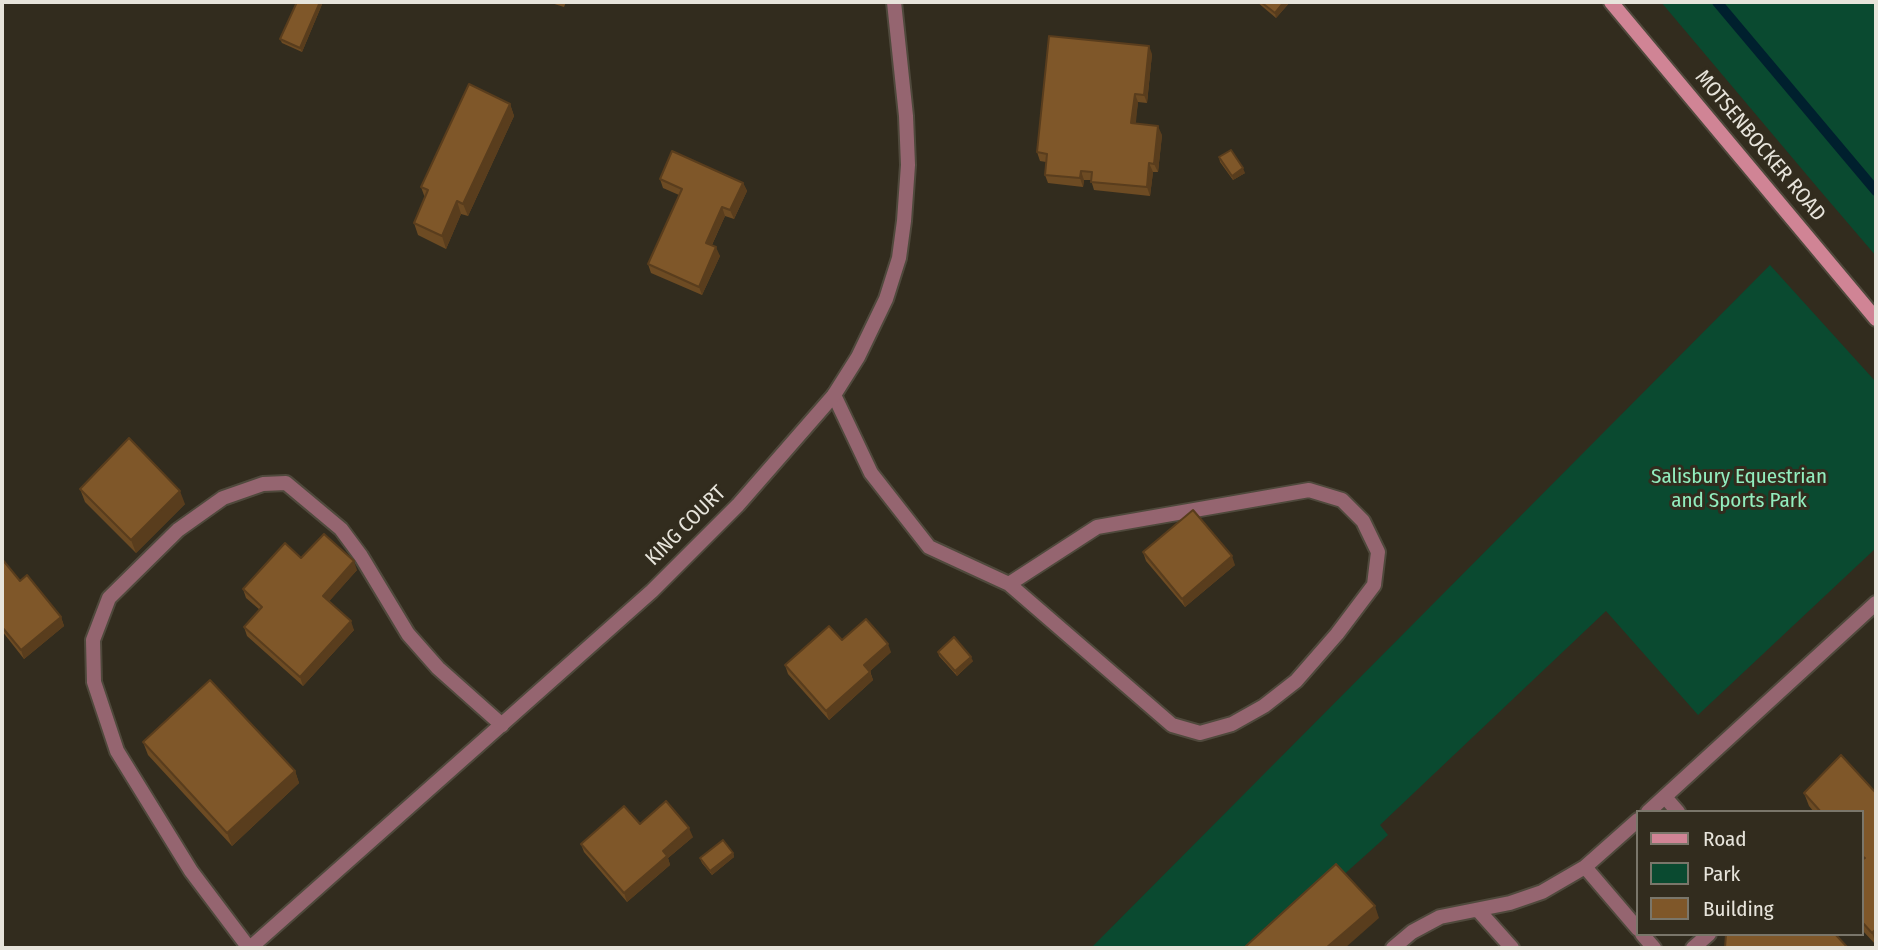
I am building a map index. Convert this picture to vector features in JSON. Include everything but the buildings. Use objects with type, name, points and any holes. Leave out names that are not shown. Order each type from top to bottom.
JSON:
[{"type":"main road","name":"MOTSENBOCKER ROAD","points":[[1611,2],[1876,318]]},
{"type":"street","name":"KING COURT","points":[[249,948],[652,590],[738,505],[834,394],[858,357],[886,299],[899,258],[908,165],[906,116],[894,2]]},
{"type":"street","points":[[834,394],[872,473],[929,547],[1009,584],[1172,726],[1200,733],[1232,724],[1264,706],[1296,681],[1337,634],[1374,585],[1378,552],[1363,521],[1342,500],[1309,490],[1097,527],[1009,584]]},
{"type":"street","points":[[249,948],[191,871],[117,751],[94,682],[93,640],[109,598],[178,530],[223,498],[263,484],[286,482],[341,529],[361,556],[408,634],[438,668],[502,725]]},
{"type":"street","points":[[1650,810],[1876,603]]},
{"type":"street","points":[[1665,797],[1676,810]]},
{"type":"street","points":[[1393,948],[1412,932],[1440,917],[1510,904],[1542,892],[1585,867],[1636,822]]},
{"type":"street","points":[[1585,867],[1636,927]]},
{"type":"street","points":[[1478,909],[1512,948]]},
{"type":"street","points":[[1693,948],[1707,936]]},
{"type":"green space","points":[[1661,2],[1876,2],[1876,256],[1817,187]]},
{"type":"green space","name":"Salisbury Equestrian and Sports Park","points":[[1770,265],[1876,382],[1876,548],[1698,715],[1606,611],[1380,825],[1388,835],[1262,948],[1091,948]]},
{"type":"waterway","points":[[1717,2],[1876,191]]}]
